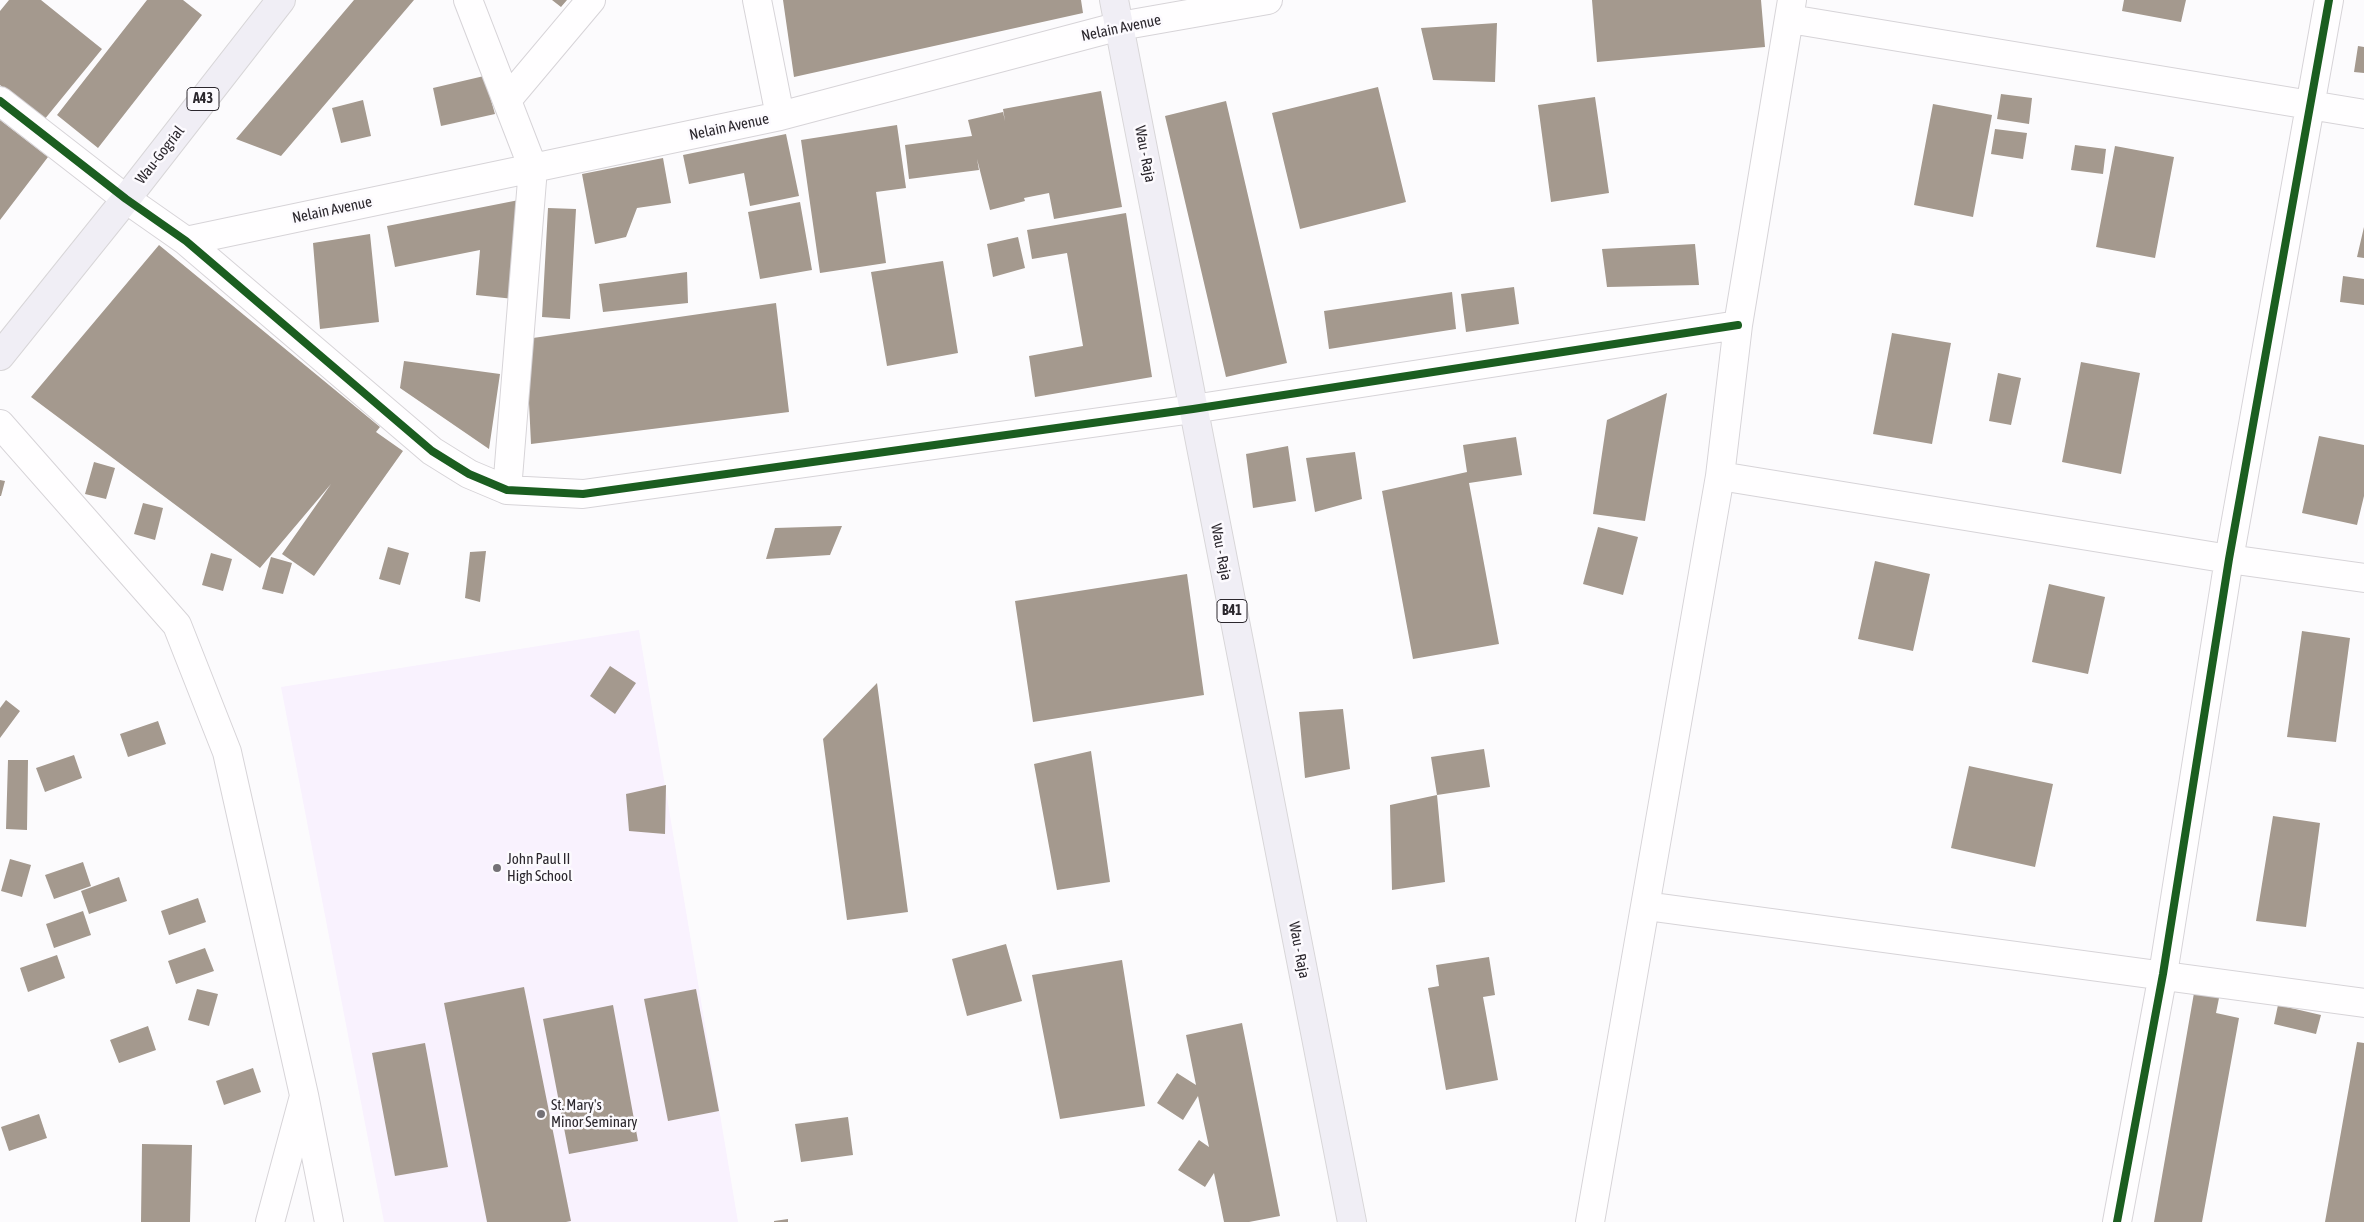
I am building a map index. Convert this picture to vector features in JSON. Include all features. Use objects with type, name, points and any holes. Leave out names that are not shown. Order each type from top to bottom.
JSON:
[{"type":"main road","name":"Wau-Gogrial","points":[[0,356],[126,199],[281,0]]},
{"type":"main road","name":"Wau - Raja","points":[[1114,0],[1352,1222]]},
{"type":"street","points":[[468,0],[533,168],[507,490]]},
{"type":"street","points":[[507,100],[591,0]]},
{"type":"street","points":[[757,0],[780,116]]},
{"type":"street","name":"Nelain Avenue","points":[[186,241],[780,116],[1120,26],[1268,0]]},
{"type":"street","points":[[2117,1222],[2163,974],[2229,559],[2329,0]]},
{"type":"street","points":[[1590,1222],[1720,476],[1738,325],[1791,10],[2364,114]]},
{"type":"street","points":[[0,101],[126,199],[186,241],[432,450],[469,474],[507,490],[583,494],[1193,409],[1738,325]]},
{"type":"street","points":[[0,424],[177,626],[227,752],[304,1096],[329,1222]]},
{"type":"street","points":[[1720,476],[2229,559],[2364,578]]},
{"type":"street","points":[[1646,906],[2364,1002]]},
{"type":"street","points":[[270,1222],[304,1096]]},
{"type":"shaded area","points":[[639,630],[738,1222],[384,1222],[281,687]]},
{"type":"building","points":[[9,0],[41,0],[102,49],[44,120],[0,85],[0,11]]},
{"type":"building","points":[[147,0],[183,0],[202,15],[98,148],[57,115]]},
{"type":"building","points":[[354,0],[414,0],[281,156],[236,139]]},
{"type":"building","points":[[552,0],[567,0],[561,7]]},
{"type":"building","points":[[783,0],[1081,0],[1083,13],[794,77]]},
{"type":"building","points":[[1592,0],[1761,0],[1765,47],[1597,62]]},
{"type":"building","points":[[2124,0],[2186,0],[2181,22],[2122,11]]},
{"type":"building","points":[[1497,23],[1495,82],[1433,80],[1421,28]]},
{"type":"building","points":[[2358,46],[2364,47],[2364,73],[2354,72]]},
{"type":"building","points":[[484,76],[495,114],[441,126],[433,88]]},
{"type":"building","points":[[1378,87],[1406,202],[1300,229],[1272,113]]},
{"type":"building","points":[[1101,91],[1122,207],[1054,219],[1049,193],[1024,198],[1025,201],[990,210],[977,159],[979,170],[909,179],[905,145],[972,136],[968,120],[1003,112],[1005,121],[1003,109]]},
{"type":"building","points":[[2001,94],[2032,98],[2029,124],[1997,119]]},
{"type":"building","points":[[1595,97],[1609,193],[1551,202],[1538,105]]},
{"type":"building","points":[[363,100],[371,136],[341,143],[332,108]]},
{"type":"building","points":[[1226,101],[1287,363],[1226,377],[1165,116]]},
{"type":"building","points":[[1933,104],[1992,115],[1973,217],[1914,205]]},
{"type":"building","points":[[0,120],[48,157],[0,220]]},
{"type":"building","points":[[897,125],[906,188],[876,192],[886,263],[820,273],[801,140]]},
{"type":"building","points":[[1995,129],[2027,133],[2023,159],[1991,154]]},
{"type":"building","points":[[786,134],[799,196],[750,206],[744,173],[689,184],[683,155]]},
{"type":"building","points":[[2075,145],[2106,149],[2103,174],[2071,170]]},
{"type":"building","points":[[2115,146],[2174,157],[2155,258],[2096,247]]},
{"type":"building","points":[[663,158],[671,203],[637,208],[626,237],[595,244],[582,174]]},
{"type":"building","points":[[524,199],[514,299],[476,295],[480,250],[395,267],[387,226]]},
{"type":"building","points":[[800,202],[812,270],[760,279],[748,212]]},
{"type":"building","points":[[548,208],[576,209],[570,319],[542,317]]},
{"type":"building","points":[[1126,213],[1152,377],[1035,397],[1029,356],[1083,346],[1067,253],[1032,259],[1027,230]]},
{"type":"building","points":[[2364,227],[2364,258],[2357,257]]},
{"type":"building","points":[[370,234],[379,322],[320,329],[313,243]]},
{"type":"building","points":[[1018,237],[1025,268],[993,277],[987,244]]},
{"type":"building","points":[[1695,244],[1699,285],[1607,287],[1602,249]]},
{"type":"building","points":[[159,245],[380,427],[376,432],[403,451],[314,576],[282,554],[331,484],[260,568],[31,397]]},
{"type":"building","points":[[943,261],[958,353],[887,366],[871,272]]},
{"type":"building","points":[[687,272],[688,303],[603,312],[599,284]]},
{"type":"building","points":[[2343,276],[2364,279],[2364,305],[2340,302]]},
{"type":"building","points":[[1514,287],[1519,324],[1466,332],[1461,294]]},
{"type":"building","points":[[1452,292],[1456,329],[1329,349],[1324,311]]},
{"type":"building","points":[[776,303],[789,412],[531,444],[526,339]]},
{"type":"building","points":[[1892,333],[1951,343],[1932,444],[1873,434]]},
{"type":"building","points":[[404,361],[500,374],[489,449],[400,388]]},
{"type":"building","points":[[2081,362],[2140,373],[2121,474],[2062,462]]},
{"type":"building","points":[[1998,373],[2021,378],[2011,425],[1989,421]]},
{"type":"building","points":[[1667,393],[1645,521],[1593,514],[1607,420]]},
{"type":"building","points":[[2319,436],[2364,445],[2364,496],[2357,525],[2302,513]]},
{"type":"building","points":[[1516,437],[1522,475],[1469,483],[1499,644],[1413,659],[1382,491],[1467,472],[1463,445]]},
{"type":"building","points":[[1288,446],[1296,501],[1253,508],[1246,454]]},
{"type":"building","points":[[1355,452],[1362,499],[1315,512],[1306,458]]},
{"type":"building","points":[[94,462],[115,468],[106,499],[85,494]]},
{"type":"building","points":[[0,480],[5,481],[1,496],[0,496]]},
{"type":"building","points":[[143,503],[163,508],[155,540],[134,534]]},
{"type":"building","points":[[842,526],[830,555],[766,559],[775,528]]},
{"type":"building","points":[[1598,527],[1638,537],[1623,595],[1583,584]]},
{"type":"building","points":[[388,547],[409,553],[400,585],[379,579]]},
{"type":"building","points":[[486,551],[480,602],[465,598],[470,552]]},
{"type":"building","points":[[211,553],[232,559],[223,591],[202,585]]},
{"type":"building","points":[[271,557],[292,563],[283,594],[262,589]]},
{"type":"building","points":[[1875,561],[1930,574],[1913,651],[1858,639]]},
{"type":"building","points":[[1187,574],[1204,695],[1033,722],[1015,601]]},
{"type":"building","points":[[2049,584],[2105,597],[2088,674],[2032,662]]},
{"type":"building","points":[[2302,631],[2350,638],[2336,742],[2287,737]]},
{"type":"building","points":[[610,666],[636,683],[615,714],[590,696]]},
{"type":"building","points":[[877,683],[908,912],[847,920],[823,739]]},
{"type":"building","points":[[6,700],[20,711],[0,738],[0,708]]},
{"type":"building","points":[[1343,709],[1350,769],[1305,778],[1299,712]]},
{"type":"building","points":[[158,721],[166,744],[128,757],[120,734]]},
{"type":"building","points":[[1484,749],[1490,787],[1437,795],[1431,757]]},
{"type":"building","points":[[1091,751],[1110,882],[1057,890],[1034,764]]},
{"type":"building","points":[[74,755],[82,778],[45,792],[36,768]]},
{"type":"building","points":[[8,760],[28,760],[27,830],[6,829]]},
{"type":"building","points":[[1969,766],[2053,784],[2035,867],[1951,848]]},
{"type":"building","points":[[666,785],[665,834],[629,831],[626,794]]},
{"type":"building","points":[[1437,795],[1445,882],[1392,890],[1390,805]]},
{"type":"building","points":[[2273,816],[2320,823],[2306,927],[2256,921]]},
{"type":"building","points":[[10,859],[31,865],[22,897],[1,891]]},
{"type":"building","points":[[83,862],[91,886],[54,899],[45,875]]},
{"type":"building","points":[[119,877],[127,901],[89,914],[81,891]]},
{"type":"building","points":[[198,898],[206,922],[169,935],[161,911]]},
{"type":"building","points":[[83,911],[91,935],[54,948],[46,924]]},
{"type":"building","points":[[1006,944],[1022,1001],[967,1016],[952,959]]},
{"type":"building","points":[[205,948],[214,971],[176,984],[168,961]]},
{"type":"building","points":[[57,955],[65,978],[28,992],[20,968]]},
{"type":"building","points":[[1489,957],[1495,995],[1483,997],[1498,1080],[1446,1090],[1428,988],[1439,986],[1436,965]]},
{"type":"building","points":[[1122,960],[1145,1106],[1060,1119],[1032,975]]},
{"type":"building","points":[[524,987],[571,1221],[566,1222],[487,1222],[444,1003]]},
{"type":"building","points":[[197,989],[218,994],[209,1026],[188,1020]]},
{"type":"building","points":[[696,989],[719,1111],[668,1121],[644,999]]},
{"type":"building","points":[[2194,993],[2219,998],[2216,1013],[2239,1018],[2202,1222],[2154,1222]]},
{"type":"building","points":[[613,1005],[638,1141],[569,1154],[543,1019]]},
{"type":"building","points":[[2278,1005],[2321,1015],[2316,1034],[2274,1024]]},
{"type":"building","points":[[1242,1023],[1280,1216],[1249,1222],[1224,1222],[1214,1173],[1205,1187],[1178,1170],[1199,1140],[1209,1147],[1198,1096],[1183,1120],[1157,1103],[1177,1073],[1196,1085],[1186,1035]]},
{"type":"building","points":[[148,1026],[156,1050],[119,1063],[110,1040]]},
{"type":"building","points":[[2357,1042],[2364,1043],[2364,1222],[2325,1222]]},
{"type":"building","points":[[425,1043],[448,1167],[395,1176],[372,1053]]},
{"type":"building","points":[[253,1068],[261,1092],[224,1105],[216,1081]]},
{"type":"building","points":[[39,1114],[47,1138],[9,1151],[1,1127]]},
{"type":"building","points":[[848,1117],[853,1155],[801,1162],[795,1124]]},
{"type":"building","points":[[142,1144],[192,1145],[190,1222],[141,1222]]},
{"type":"building","points":[[788,1219],[788,1222],[774,1222],[774,1221]]},
{"type":"cycle path","points":[[2117,1222],[2163,974],[2229,559],[2329,0]]},
{"type":"cycle path","points":[[0,101],[126,199],[186,241],[432,451],[469,474],[507,490],[583,494],[1193,409],[1738,325]]},
{"type":"place","name":"John Paul II High School","points":[[497,868]]},
{"type":"place","name":"St. Mary's Minor Seminary","points":[[541,1114]]}]
